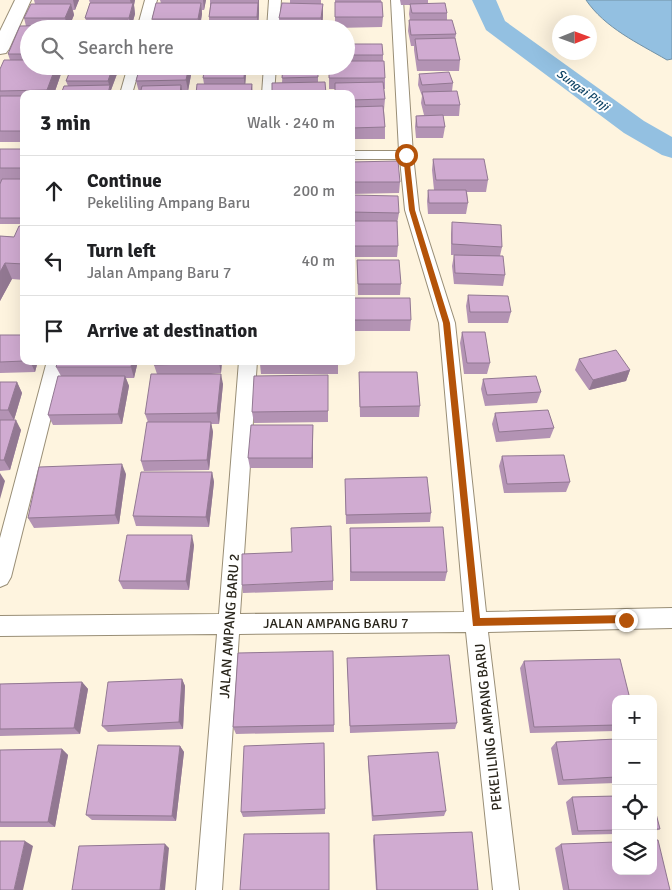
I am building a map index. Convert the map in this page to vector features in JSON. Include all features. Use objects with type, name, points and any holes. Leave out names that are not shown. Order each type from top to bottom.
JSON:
[{"type":"main road","points":[[0,50],[23,0]]},
{"type":"street","points":[[145,20],[151,0]]},
{"type":"street","points":[[274,20],[275,0]]},
{"type":"street","name":"PEKELILING AMPANG BARU","points":[[397,0],[406,155],[412,210],[447,323],[476,622],[506,890]]},
{"type":"street","points":[[127,90],[131,75]]},
{"type":"street","points":[[268,90],[269,75]]},
{"type":"street","points":[[355,155],[406,155]]},
{"type":"street","points":[[0,577],[55,365]]},
{"type":"street","name":"JALAN AMPANG BARU 2","points":[[209,890],[248,365]]},
{"type":"street","name":"JALAN AMPANG BARU 7","points":[[0,626],[476,622],[672,618]]},
{"type":"water","points":[[586,0],[672,0],[672,59],[667,60],[612,27]]},
{"type":"building","points":[[335,2],[382,2],[383,17],[335,17]]},
{"type":"building","points":[[90,3],[133,3],[129,18],[85,18]]},
{"type":"building","points":[[156,3],[201,3],[198,19],[152,19]]},
{"type":"building","points":[[211,3],[258,3],[257,17],[209,17]]},
{"type":"building","points":[[282,3],[323,4],[321,18],[279,18]]},
{"type":"building","points":[[445,3],[447,13],[412,13],[410,4]]},
{"type":"building","points":[[31,4],[71,4],[65,18],[24,18]]},
{"type":"building","points":[[409,20],[452,20],[456,34],[411,35]]},
{"type":"building","points":[[20,26],[20,54],[8,54]]},
{"type":"building","points":[[455,38],[460,60],[418,60],[415,39]]},
{"type":"building","points":[[355,44],[382,44],[383,55],[355,55]]},
{"type":"building","points":[[4,60],[20,60],[20,75],[53,75],[47,90],[0,91],[0,69]]},
{"type":"building","points":[[355,61],[384,61],[385,78],[329,78],[329,75],[355,75]]},
{"type":"building","points":[[449,72],[453,83],[422,85],[419,74]]},
{"type":"building","points":[[68,75],[110,75],[108,81],[66,81]]},
{"type":"building","points":[[138,75],[187,75],[186,80],[136,81]]},
{"type":"building","points":[[204,75],[244,75],[244,78],[203,78]]},
{"type":"building","points":[[282,75],[318,75],[318,77],[282,78]]},
{"type":"building","points":[[325,82],[326,90],[272,90],[272,83]]},
{"type":"building","points":[[383,82],[385,99],[355,100],[355,90],[335,90],[335,83]]},
{"type":"building","points":[[197,84],[252,84],[251,90],[196,90]]},
{"type":"building","points":[[110,85],[109,90],[62,90],[64,86]]},
{"type":"building","points":[[181,85],[180,90],[141,90],[142,86]]},
{"type":"building","points":[[457,91],[460,105],[425,105],[422,92]]},
{"type":"building","points":[[0,96],[20,96],[20,131],[0,131]]},
{"type":"building","points":[[383,106],[385,127],[355,128],[355,107]]},
{"type":"building","points":[[443,115],[445,127],[417,127],[416,116]]},
{"type":"building","points":[[0,149],[20,149],[20,168],[0,168]]},
{"type":"building","points":[[433,159],[484,159],[488,180],[436,180]]},
{"type":"building","points":[[398,161],[400,182],[355,182],[355,162]]},
{"type":"building","points":[[2,179],[20,179],[20,218],[0,218],[0,184]]},
{"type":"building","points":[[428,190],[466,190],[468,203],[429,203]]},
{"type":"building","points":[[355,195],[398,196],[399,213],[355,212]]},
{"type":"building","points":[[355,221],[397,221],[398,246],[355,246]]},
{"type":"building","points":[[452,222],[501,225],[502,247],[452,244]]},
{"type":"building","points":[[20,226],[20,264],[5,263],[0,272],[0,236],[14,237]]},
{"type":"building","points":[[454,255],[503,256],[505,275],[455,273]]},
{"type":"building","points":[[357,260],[399,260],[401,284],[358,284]]},
{"type":"building","points":[[468,295],[508,296],[511,312],[470,312]]},
{"type":"building","points":[[355,298],[410,298],[411,320],[355,320]]},
{"type":"building","points":[[462,332],[485,332],[490,363],[467,363]]},
{"type":"building","points":[[0,335],[20,335],[20,361],[0,362]]},
{"type":"building","points":[[616,350],[630,370],[593,380],[579,359]]},
{"type":"building","points":[[57,365],[131,365],[131,367],[56,367]]},
{"type":"building","points":[[359,372],[417,372],[420,406],[360,407]]},
{"type":"building","points":[[151,374],[221,374],[217,413],[145,414]]},
{"type":"building","points":[[328,375],[328,411],[252,412],[254,376]]},
{"type":"building","points":[[58,376],[125,376],[118,414],[48,415]]},
{"type":"building","points":[[536,376],[541,392],[487,395],[483,379]]},
{"type":"building","points":[[0,382],[17,382],[8,410],[0,410]]},
{"type":"building","points":[[548,410],[554,428],[499,432],[495,413]]},
{"type":"building","points":[[0,420],[16,420],[4,460],[0,460]]},
{"type":"building","points":[[147,422],[211,422],[207,460],[141,461]]},
{"type":"building","points":[[251,425],[313,425],[312,458],[248,458]]},
{"type":"building","points":[[564,455],[570,482],[507,484],[502,456]]},
{"type":"building","points":[[122,464],[115,515],[28,518],[39,467]]},
{"type":"building","points":[[141,472],[212,472],[206,517],[133,516]]},
{"type":"building","points":[[427,477],[431,513],[346,515],[345,479]]},
{"type":"building","points":[[331,526],[333,581],[242,585],[242,554],[292,552],[291,528]]},
{"type":"building","points":[[443,527],[447,572],[351,572],[350,528]]},
{"type":"building","points":[[127,535],[192,535],[186,581],[119,581]]},
{"type":"building","points":[[333,651],[334,725],[233,727],[238,653]]},
{"type":"building","points":[[449,655],[457,723],[350,726],[347,658]]},
{"type":"building","points":[[620,659],[629,695],[612,695],[612,725],[534,727],[524,661]]},
{"type":"building","points":[[182,679],[179,722],[102,726],[108,682]]},
{"type":"building","points":[[82,682],[74,728],[0,729],[0,684]]},
{"type":"building","points":[[612,739],[612,777],[563,780],[556,742]]},
{"type":"building","points":[[324,743],[325,809],[241,812],[244,746]]},
{"type":"building","points":[[98,745],[180,746],[172,816],[86,815]]},
{"type":"building","points":[[62,749],[48,822],[0,822],[0,750]]},
{"type":"building","points":[[438,752],[446,811],[373,816],[368,756]]},
{"type":"building","points":[[612,796],[612,830],[578,831],[572,797]]},
{"type":"building","points":[[657,817],[660,829],[657,829]]},
{"type":"building","points":[[472,832],[478,890],[377,890],[374,835]]},
{"type":"building","points":[[329,833],[329,890],[240,890],[244,834]]},
{"type":"building","points":[[658,840],[670,890],[569,890],[561,844],[612,842],[612,875],[657,875]]},
{"type":"building","points":[[0,841],[25,841],[14,890],[0,890]]},
{"type":"building","points":[[165,844],[160,890],[72,890],[79,846]]},
{"type":"waterway","name":"Sungai Pinji","points":[[484,0],[495,25],[634,127],[672,149]]},
{"type":"route","points":[[406,155],[412,210],[447,323],[476,622],[626,620]]}]
